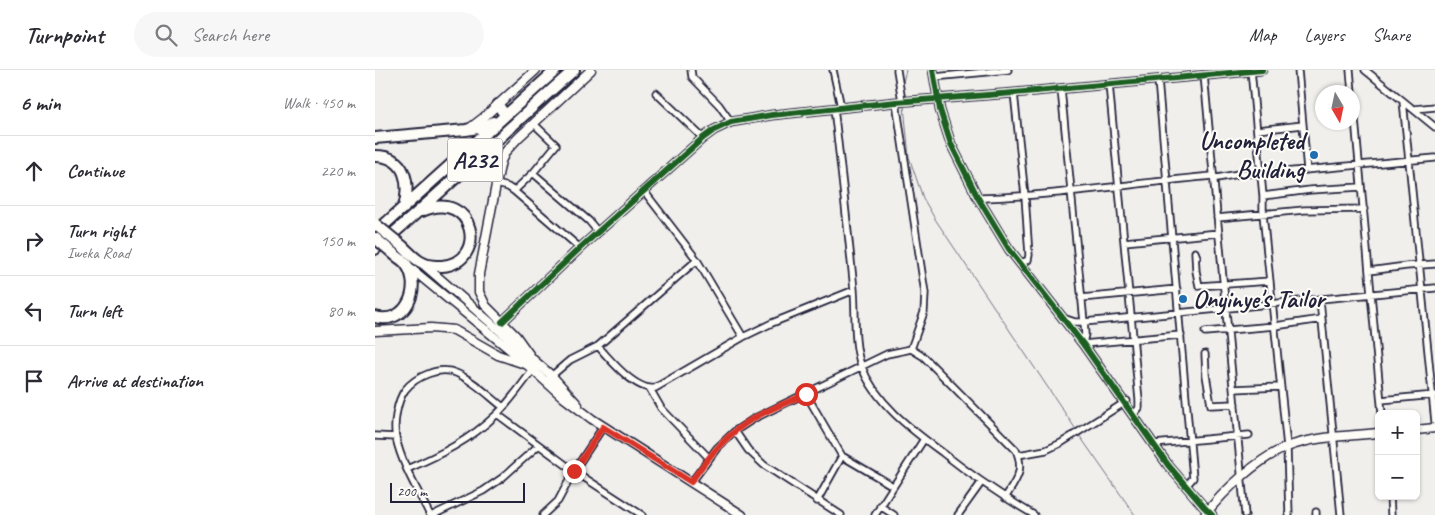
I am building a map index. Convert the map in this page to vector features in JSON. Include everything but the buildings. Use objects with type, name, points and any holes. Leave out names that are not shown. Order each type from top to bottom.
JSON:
[{"type":"highway","name":"A232","points":[[375,233],[556,70]]},
{"type":"highway","name":"A232","points":[[375,249],[418,213],[574,70]]},
{"type":"highway","points":[[375,138],[483,127],[504,116],[498,105]]},
{"type":"highway","points":[[375,156],[391,159],[404,173],[408,186],[404,208]]},
{"type":"highway","points":[[375,224],[423,263],[433,266],[444,266],[461,259],[470,244],[470,230],[466,218],[462,214],[448,208],[434,207],[418,213]]},
{"type":"highway","points":[[375,238],[406,264],[413,288],[410,301],[399,315],[382,318],[375,317]]},
{"type":"street","points":[[467,130],[536,70]]},
{"type":"street","points":[[591,70],[533,123],[506,151],[501,162],[479,274],[479,292],[486,306],[520,341],[549,379],[588,416],[741,515]]},
{"type":"street","points":[[691,70],[692,77],[719,105],[731,122]]},
{"type":"street","points":[[833,70],[857,349],[862,366],[871,384],[883,401],[910,428],[981,483],[1023,512],[1034,515]]},
{"type":"street","points":[[897,70],[899,102],[925,293],[924,312],[911,349]]},
{"type":"street","points":[[1008,70],[933,74],[951,144],[978,198],[1009,249],[1083,344],[1154,444],[1208,514],[1241,476],[1287,447],[1333,437],[1375,433]]},
{"type":"street","points":[[1251,70],[1263,214],[1287,447],[1289,515]]},
{"type":"street","points":[[501,322],[580,248],[703,138],[731,122],[772,115],[837,108],[1262,70]]},
{"type":"street","points":[[1298,70],[1307,170]]},
{"type":"street","points":[[1350,70],[1351,85]]},
{"type":"street","points":[[1365,70],[1435,127]]},
{"type":"street","points":[[1204,75],[1245,515]]},
{"type":"street","points":[[1158,80],[1193,478],[1186,486]]},
{"type":"street","points":[[1109,84],[1139,408],[1133,415]]},
{"type":"street","points":[[1061,89],[1084,322],[1085,334],[1083,344]]},
{"type":"street","points":[[656,93],[703,138]]},
{"type":"street","points":[[1014,93],[1025,196],[1029,256],[1028,260],[1021,263]]},
{"type":"street","points":[[1403,101],[1434,395],[1435,422]]},
{"type":"street","points":[[1414,109],[1435,107]]},
{"type":"street","points":[[514,191],[533,173],[556,145],[533,123]]},
{"type":"street","points":[[1257,130],[1303,125]]},
{"type":"street","points":[[1356,130],[1382,410]]},
{"type":"street","points":[[978,198],[1071,192],[1166,180],[1212,176],[1217,178],[1244,173],[1261,174],[1435,158]]},
{"type":"street","points":[[533,173],[589,221],[598,232]]},
{"type":"street","points":[[497,184],[514,191],[580,248]]},
{"type":"street","points":[[1263,196],[1309,190],[1361,187]]},
{"type":"street","points":[[644,191],[697,260],[743,337]]},
{"type":"street","points":[[1217,218],[1304,210],[1364,209]]},
{"type":"street","points":[[1124,242],[1219,233]]},
{"type":"street","points":[[1197,257],[1195,252],[1199,286],[1270,281]]},
{"type":"street","points":[[549,379],[570,360],[598,346],[697,260]]},
{"type":"street","points":[[423,263],[531,357]]},
{"type":"street","points":[[406,264],[533,370],[549,379]]},
{"type":"street","points":[[1369,271],[1435,264]]},
{"type":"street","points":[[1061,317],[1075,322],[1084,322],[1435,288]]},
{"type":"street","points":[[1081,298],[1177,289]]},
{"type":"street","points":[[650,389],[655,388],[771,323],[853,290]]},
{"type":"street","points":[[1320,300],[1341,515]]},
{"type":"street","points":[[1205,332],[1275,326],[1322,319]]},
{"type":"street","points":[[375,331],[431,328],[454,330],[498,355],[526,364]]},
{"type":"street","points":[[1083,344],[1181,335]]},
{"type":"street","points":[[598,346],[623,373],[650,389],[661,408],[709,458]]},
{"type":"street","points":[[691,482],[709,458],[735,431],[755,418],[887,354],[911,349]]},
{"type":"street","points":[[911,349],[930,364],[1015,450],[1021,460],[1019,470],[1017,479],[1005,498]]},
{"type":"street","points":[[1205,354],[1211,405],[1235,404]]},
{"type":"street","points":[[407,469],[463,442],[497,414],[533,370]]},
{"type":"street","points":[[503,407],[457,373],[446,371],[429,374],[416,380],[405,391],[399,405],[395,424],[396,437],[407,469],[432,515],[483,491],[502,478],[539,446]]},
{"type":"street","points":[[1234,389],[1281,387]]},
{"type":"street","points":[[806,394],[842,456],[893,486]]},
{"type":"street","points":[[1381,400],[1434,395]]},
{"type":"street","points":[[1018,455],[1046,450],[1081,431],[1125,402]]},
{"type":"street","points":[[497,414],[574,471],[642,515]]},
{"type":"street","points":[[543,515],[558,501],[574,471],[603,427]]},
{"type":"street","points":[[1420,430],[1435,428]]},
{"type":"street","points":[[735,431],[749,450],[764,465],[841,515]]},
{"type":"street","points":[[1154,444],[1249,435]]},
{"type":"street","points":[[375,436],[396,437]]},
{"type":"street","points":[[875,515],[925,439]]},
{"type":"street","points":[[817,501],[842,456]]},
{"type":"street","points":[[958,515],[981,483]]},
{"type":"street","points":[[1390,500],[1391,515]]},
{"type":"street","points":[[880,506],[894,515]]},
{"type":"waterway","points":[[902,86],[906,70]]},
{"type":"waterway","points":[[904,106],[909,157],[923,198],[935,219],[1077,431]]},
{"type":"waterway","points":[[1079,435],[1135,515]]},
{"type":"cycle path","points":[[933,70],[940,110],[951,144],[978,198],[1009,249],[1083,344],[1168,465],[1212,515]]},
{"type":"cycle path","points":[[502,322],[580,248],[703,138],[731,122],[772,115],[896,102],[1262,70]]},
{"type":"place","name":"Uncompleted Building","points":[[1314,155]]},
{"type":"place","name":"Onyinye's Tailor","points":[[1183,299]]},
{"type":"route","points":[[574,471],[603,427],[691,482],[717,448],[735,431],[755,418],[806,394]]}]
